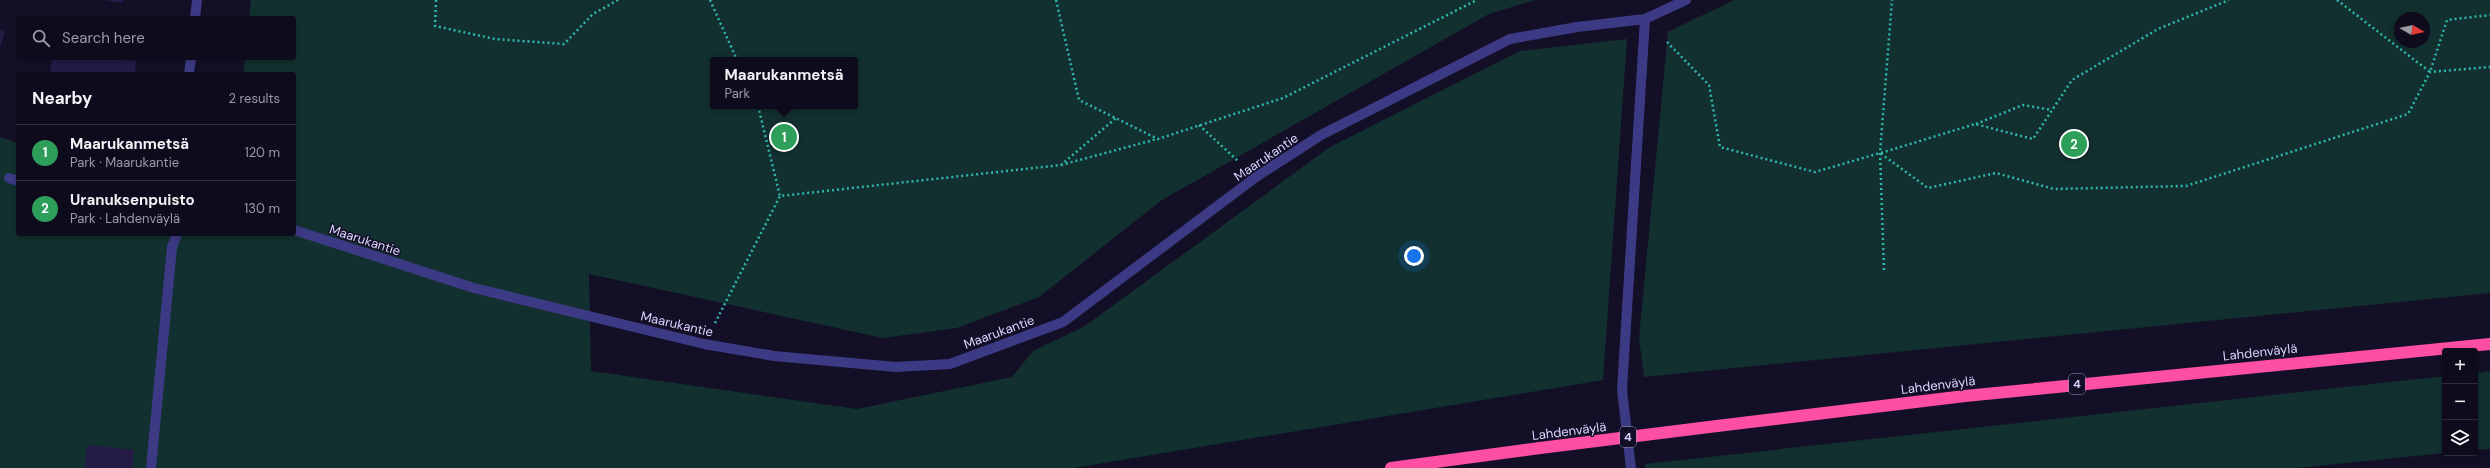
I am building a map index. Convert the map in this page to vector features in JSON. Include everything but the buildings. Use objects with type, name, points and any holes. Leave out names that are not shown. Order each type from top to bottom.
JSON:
[{"type":"highway","points":[[2437,348],[2490,337]]},
{"type":"highway","name":"Lahdenväylä","points":[[1391,468],[1540,448],[1965,396],[2437,348],[2490,344]]},
{"type":"street","points":[[195,16],[197,0]]},
{"type":"street","name":"Maarukantie","points":[[296,231],[474,288],[704,344],[774,356],[896,367],[950,364],[1063,322],[1256,177],[1321,135],[1510,39],[1577,27],[1645,19],[1686,0]]},
{"type":"street","points":[[1631,468],[1622,390],[1645,19]]},
{"type":"street","points":[[189,72],[191,60]]},
{"type":"street","points":[[151,468],[172,247],[176,236]]},
{"type":"path","points":[[436,0],[435,26],[495,39],[564,44],[594,14],[618,0]]},
{"type":"path","points":[[710,0],[736,57]]},
{"type":"path","points":[[1056,0],[1079,100],[1158,139]]},
{"type":"path","points":[[780,196],[1061,165],[1158,139],[1283,98],[1477,0]]},
{"type":"path","points":[[1884,270],[1880,153],[1892,0]]},
{"type":"path","points":[[1975,124],[2033,139],[2072,80],[2158,29],[2229,0]]},
{"type":"path","points":[[2337,0],[2430,72],[2490,67]]},
{"type":"path","points":[[1880,153],[1928,188],[1996,173],[2054,189],[2186,186],[2408,114],[2430,72],[2447,20],[2490,15]]},
{"type":"path","points":[[1645,19],[1708,85],[1720,147],[1816,172],[1975,124],[2023,105],[2052,110]]},
{"type":"path","points":[[704,344],[748,262],[780,196],[759,109]]},
{"type":"path","points":[[1061,165],[1116,118]]},
{"type":"path","points":[[1199,125],[1256,177]]},
{"type":"green space","points":[[251,0],[1535,0],[1489,14],[1162,200],[1039,297],[957,328],[883,338],[589,274],[591,371],[857,409],[1012,377],[1033,351],[1085,326],[1330,147],[1520,51],[1627,39],[1603,380],[1074,468],[0,468],[0,137],[16,142],[16,236],[296,236],[296,72],[243,72],[245,60],[296,60],[296,16],[249,16]]},
{"type":"green space","points":[[1734,0],[2490,0],[2490,293],[1644,377],[1639,338],[1668,32]]},
{"type":"green space","points":[[2490,371],[2490,449],[2478,450],[2478,373]]},
{"type":"green space","points":[[2442,376],[2442,453],[2297,468],[1645,468],[1645,464]]},
{"type":"place","name":"Maarukanmetsä","points":[[784,137]]},
{"type":"place","name":"Uranuksenpuisto","points":[[2074,144]]}]
